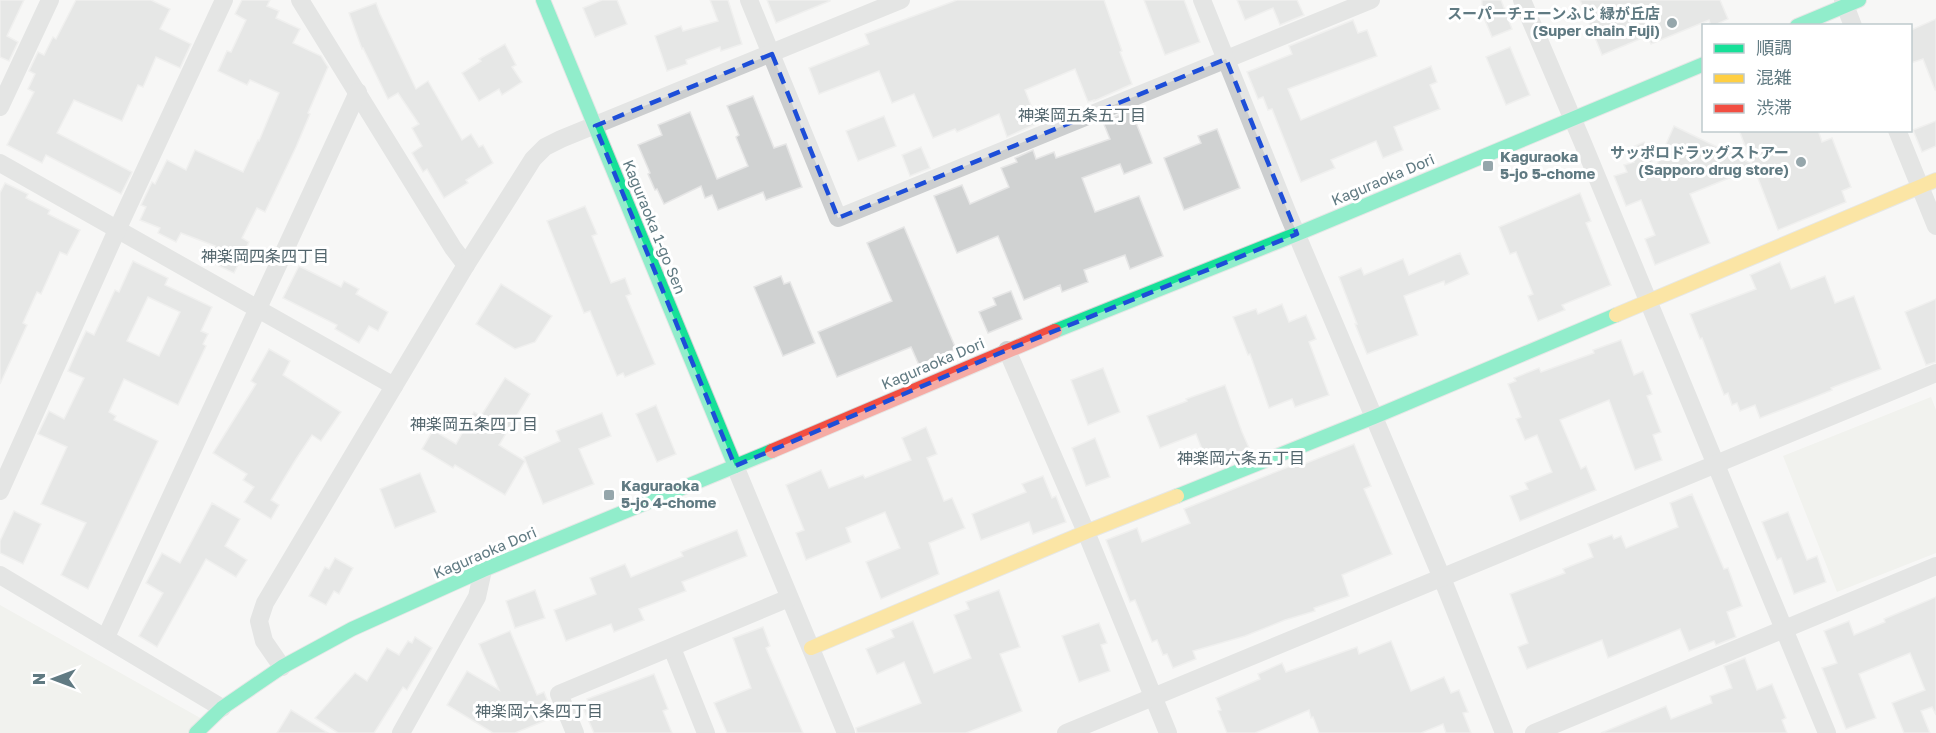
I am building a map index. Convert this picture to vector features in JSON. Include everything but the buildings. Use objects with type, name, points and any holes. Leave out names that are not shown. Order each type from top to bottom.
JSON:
[{"type":"street","points":[[0,107],[50,0]]},
{"type":"street","points":[[0,490],[224,0]]},
{"type":"street","points":[[300,0],[453,248],[466,265]]},
{"type":"street","name":"Kaguraoka 1-go Sen","points":[[543,0],[735,466]]},
{"type":"street","points":[[750,0],[837,218],[1371,0]]},
{"type":"street","points":[[282,667],[264,641],[259,621],[265,603],[466,265],[533,159],[545,147],[772,54],[882,4],[902,0]]},
{"type":"street","points":[[1202,0],[1504,733]]},
{"type":"street","points":[[1522,0],[1827,733]]},
{"type":"street","points":[[1801,24],[1849,2],[1853,24]]},
{"type":"street","name":"Kaguraoka Dori","points":[[196,733],[222,708],[282,667],[352,629],[483,570],[1007,350],[1297,234],[1702,65]]},
{"type":"street","points":[[106,637],[358,92]]},
{"type":"street","points":[[1898,132],[1928,184],[1936,226]]},
{"type":"street","points":[[0,163],[394,386]]},
{"type":"street","points":[[811,648],[1086,532],[1374,417],[1928,184]]},
{"type":"street","points":[[1007,350],[1086,532],[1168,733]]},
{"type":"street","points":[[1066,733],[1936,373]]},
{"type":"street","points":[[735,466],[846,733]]},
{"type":"street","points":[[1534,733],[1936,566]]},
{"type":"street","points":[[407,730],[477,597],[483,570]]},
{"type":"street","points":[[0,575],[222,708]]},
{"type":"street","points":[[575,733],[559,694],[789,598]]},
{"type":"street","points":[[672,648],[706,733]]},
{"type":"highlighted area","points":[[772,54],[838,218],[1226,59],[1297,234],[1007,350],[735,466],[595,126]]},
{"type":"shaded area","points":[[1931,397],[1936,410],[1936,553],[1837,592],[1783,456]]},
{"type":"shaded area","points":[[0,605],[202,719],[187,733],[0,733]]},
{"type":"traffic: fast","points":[[543,0],[735,466]]},
{"type":"traffic: fast","points":[[1802,24],[1859,0]]},
{"type":"traffic: fast","points":[[1055,331],[1297,234],[1702,65]]},
{"type":"traffic: fast","points":[[1177,496],[1374,417],[1616,315]]},
{"type":"traffic: fast","points":[[196,733],[222,708],[282,667],[352,629],[483,570],[772,451]]},
{"type":"traffic: slow","points":[[1616,315],[1936,180]]},
{"type":"traffic: slow","points":[[811,648],[1177,496]]},
{"type":"traffic: jam","points":[[772,451],[1055,331]]},
{"type":"place","name":"スーパーチェーンふじ 緑が丘店 (Super chain Fuji)","points":[[1672,23]]},
{"type":"place","name":"サッポロドラッグストアー (Sapporo drug store)","points":[[1801,162]]},
{"type":"place","name":"Kaguraoka 5-jo 5-chome","points":[[1488,166]]},
{"type":"place","name":"Kaguraoka 5-jo 4-chome","points":[[609,495]]},
{"type":"district","name":"神楽岡五条五丁目","points":[[1082,115]]},
{"type":"district","name":"神楽岡四条四丁目","points":[[265,256]]},
{"type":"district","name":"神楽岡五条四丁目","points":[[474,424]]},
{"type":"district","name":"神楽岡六条五丁目","points":[[1241,458]]},
{"type":"district","name":"神楽岡六条四丁目","points":[[539,711]]}]
